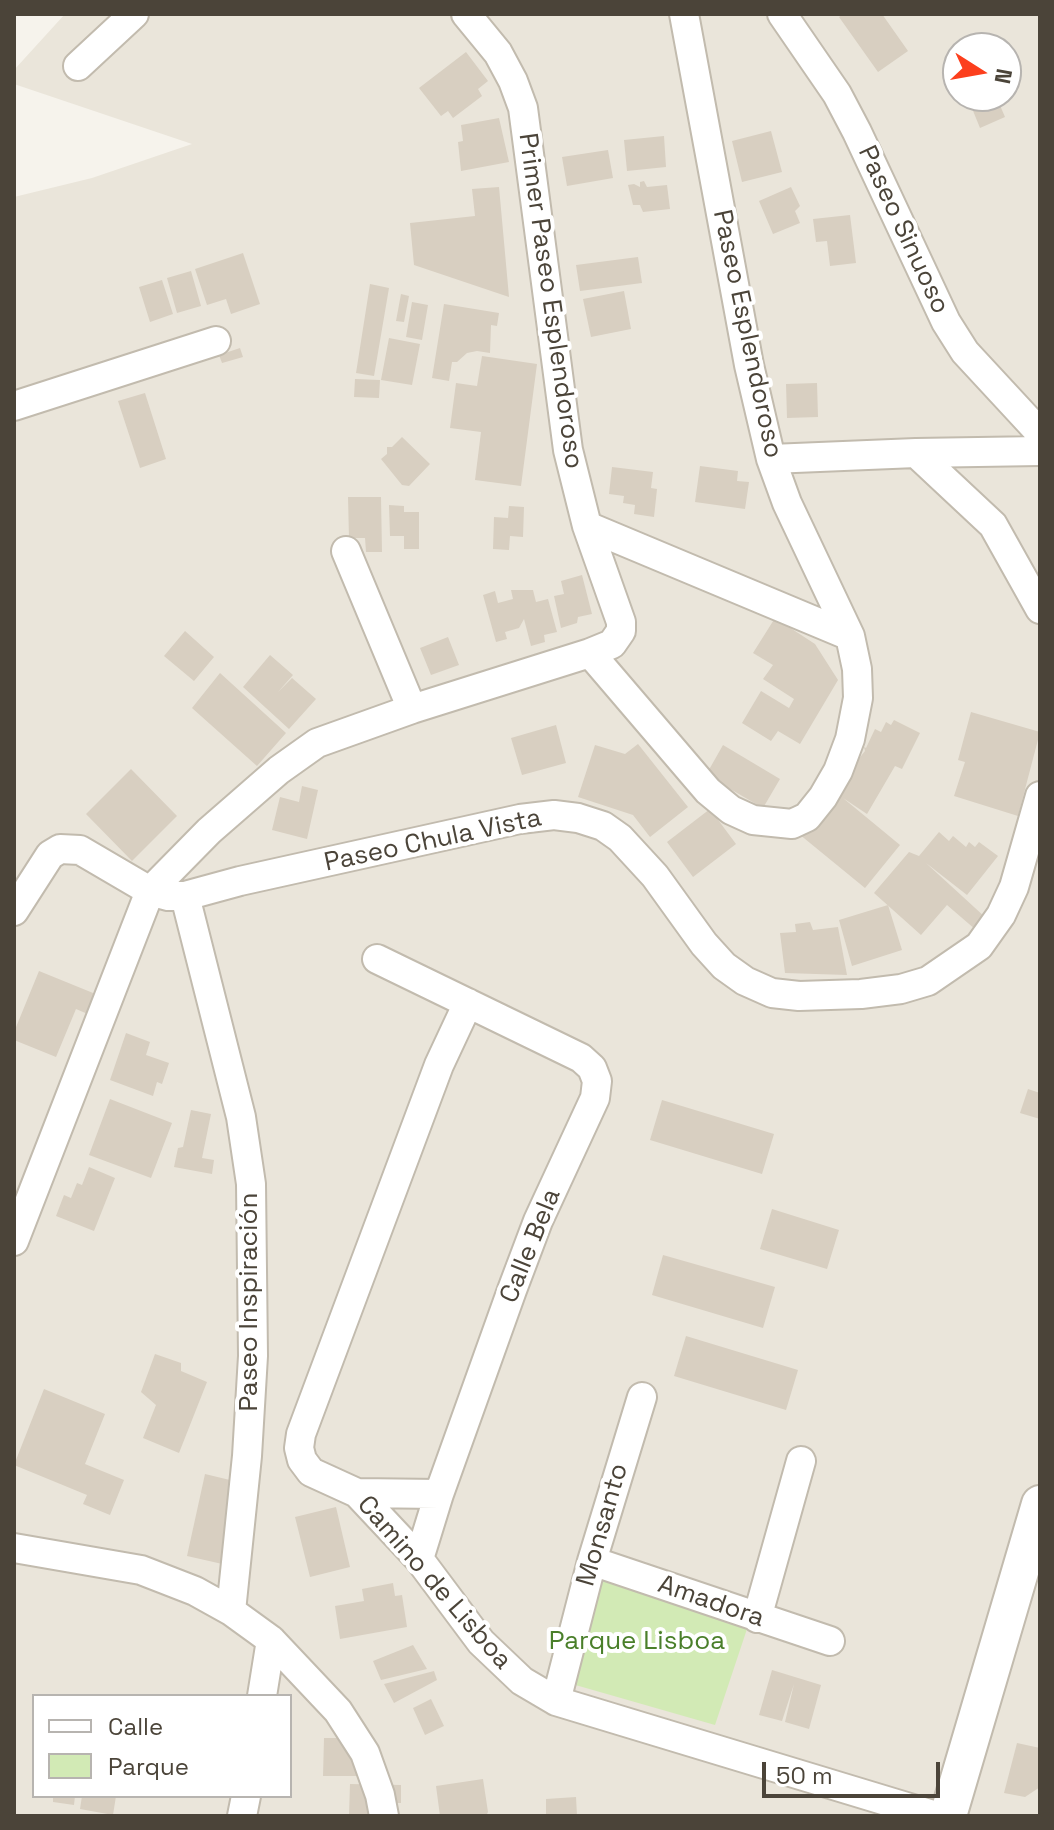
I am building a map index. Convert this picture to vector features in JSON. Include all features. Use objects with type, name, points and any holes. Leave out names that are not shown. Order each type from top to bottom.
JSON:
[{"type":"street","points":[[78,66],[134,14]]},
{"type":"street","name":"Primer Paseo Esplendoroso","points":[[14,1241],[167,894],[209,831],[291,761],[317,743],[412,709],[590,653],[612,644],[621,631],[621,622],[587,526],[568,450],[523,108],[498,53],[466,14]]},
{"type":"street","name":"Paseo Esplendoroso","points":[[590,653],[708,791],[731,810],[753,820],[792,824],[807,817],[838,771],[850,739],[858,698],[857,669],[850,636],[787,503],[771,459],[749,365],[684,14]]},
{"type":"street","name":"Paseo Sinuoso","points":[[782,14],[837,94],[946,322],[965,352],[1040,433]]},
{"type":"street","points":[[14,406],[216,341]]},
{"type":"street","points":[[771,459],[1040,451]]},
{"type":"street","points":[[916,453],[993,525],[1040,609]]},
{"type":"street","points":[[587,526],[850,636]]},
{"type":"street","points":[[346,551],[412,709]]},
{"type":"street","name":"Paseo Chula Vista","points":[[167,894],[240,881],[520,819],[554,815],[578,818],[603,826],[620,838],[655,876],[704,944],[724,966],[745,981],[772,993],[799,996],[861,994],[901,989],[928,981],[979,946],[1001,915],[1014,887],[1040,796]]},
{"type":"street","points":[[14,911],[50,855],[67,848],[80,850],[167,894]]},
{"type":"street","name":"Paseo Inspiración","points":[[167,894],[241,1117],[251,1184],[253,1356],[247,1456],[231,1611]]},
{"type":"street","name":"Calle Bela","points":[[377,959],[581,1058],[592,1068],[597,1081],[595,1098],[538,1221],[439,1494],[419,1559]]},
{"type":"street","name":"Camino de Lisboa","points":[[468,1003],[439,1065],[301,1434],[299,1448],[302,1460],[311,1472],[357,1493],[419,1559],[481,1642],[522,1681],[556,1701],[936,1816]]},
{"type":"street","name":"Monsanto","points":[[556,1701],[592,1561],[642,1397]]},
{"type":"street","points":[[757,1618],[801,1461]]},
{"type":"street","points":[[357,1493],[439,1494]]},
{"type":"street","points":[[948,1816],[1040,1504]]},
{"type":"street","points":[[14,1548],[141,1570],[195,1591],[231,1611],[271,1640],[338,1711],[365,1753],[384,1816]]},
{"type":"street","name":"Amadora","points":[[592,1561],[830,1641]]},
{"type":"street","points":[[262,1694],[271,1640]]},
{"type":"shaded area","points":[[65,14],[1040,14],[1040,1816],[14,1816],[14,197],[92,178],[192,144],[14,84],[14,70]]},
{"type":"green space","name":"Parque Lisboa","points":[[596,1568],[751,1617],[715,1725],[565,1682]]},
{"type":"building","points":[[843,14],[882,14],[908,51],[878,72],[839,17]]},
{"type":"building","points":[[466,52],[488,81],[478,89],[482,96],[453,118],[448,111],[441,116],[419,88]]},
{"type":"building","points":[[974,112],[1003,112],[1005,117],[980,128]]},
{"type":"building","points":[[499,118],[509,162],[461,171],[458,142],[463,141],[461,125]]},
{"type":"building","points":[[771,131],[782,172],[742,182],[732,141]]},
{"type":"building","points":[[664,136],[666,167],[627,171],[624,140]]},
{"type":"building","points":[[608,150],[613,178],[567,186],[562,157]]},
{"type":"building","points":[[644,181],[647,187],[667,185],[670,209],[643,212],[640,205],[633,205],[628,185],[640,187],[640,182]]},
{"type":"building","points":[[499,187],[509,297],[414,265],[410,223],[475,216],[472,189]]},
{"type":"building","points":[[791,187],[800,206],[795,211],[800,223],[773,234],[759,201]]},
{"type":"building","points":[[850,215],[856,263],[830,266],[827,241],[816,242],[813,219]]},
{"type":"building","points":[[243,253],[260,304],[231,314],[226,299],[207,305],[195,269]]},
{"type":"building","points":[[638,257],[642,283],[580,291],[576,265]]},
{"type":"building","points":[[191,271],[201,306],[177,313],[167,278]]},
{"type":"building","points":[[162,280],[173,314],[150,322],[139,287]]},
{"type":"building","points":[[370,284],[389,288],[374,376],[356,373]]},
{"type":"building","points":[[624,291],[631,329],[591,337],[583,299]]},
{"type":"building","points":[[401,294],[409,296],[404,322],[396,321]]},
{"type":"building","points":[[412,302],[428,305],[422,340],[406,337]]},
{"type":"building","points":[[444,304],[499,313],[497,326],[491,325],[490,353],[467,353],[457,362],[452,362],[449,381],[432,378]]},
{"type":"building","points":[[389,338],[420,344],[412,385],[381,380]]},
{"type":"building","points":[[240,348],[243,357],[222,363],[219,355]]},
{"type":"building","points":[[482,356],[537,364],[521,486],[475,480],[481,432],[450,428],[456,383],[477,386]]},
{"type":"building","points":[[355,379],[380,380],[379,398],[354,397]]},
{"type":"building","points":[[817,383],[818,417],[787,418],[786,384]]},
{"type":"building","points":[[145,393],[166,459],[140,468],[118,401]]},
{"type":"building","points":[[402,437],[430,464],[409,486],[402,485],[381,459],[387,454],[387,447],[392,447]]},
{"type":"building","points":[[700,466],[738,471],[737,481],[749,482],[745,509],[695,502]]},
{"type":"building","points":[[612,467],[653,472],[651,488],[657,489],[654,517],[634,514],[635,505],[623,503],[624,496],[609,494]]},
{"type":"building","points":[[348,497],[381,497],[382,552],[366,552],[365,538],[349,538]]},
{"type":"building","points":[[389,505],[404,506],[404,512],[419,512],[419,549],[404,549],[404,536],[390,536]]},
{"type":"building","points":[[509,506],[524,507],[523,537],[510,536],[509,550],[493,549],[494,517],[508,518]]},
{"type":"building","points":[[582,575],[592,614],[578,617],[577,623],[561,628],[554,596],[564,594],[561,581]]},
{"type":"building","points":[[511,590],[533,590],[536,602],[548,599],[557,632],[544,635],[545,642],[531,646],[524,619],[519,628],[505,632],[507,639],[496,642],[483,595],[495,591],[498,603],[513,599]]},
{"type":"building","points":[[775,618],[815,644],[838,680],[800,744],[778,731],[771,741],[742,723],[761,691],[789,708],[794,699],[763,679],[773,665],[753,653]]},
{"type":"building","points":[[185,631],[214,657],[194,681],[164,656]]},
{"type":"building","points":[[448,637],[459,665],[431,675],[420,648]]},
{"type":"building","points":[[270,655],[293,675],[278,692],[292,678],[316,699],[289,729],[243,687]]},
{"type":"building","points":[[220,673],[286,733],[257,766],[192,708]]},
{"type":"building","points":[[971,712],[1040,732],[1018,816],[954,796],[965,762],[958,760]]},
{"type":"building","points":[[894,720],[920,733],[902,769],[895,766],[867,814],[843,798],[900,845],[865,888],[799,834],[865,751],[864,747],[875,729],[881,732],[886,722],[891,725]]},
{"type":"building","points":[[556,725],[566,763],[522,775],[511,738]]},
{"type":"building","points":[[638,744],[688,807],[650,837],[633,815],[578,797],[595,745],[625,754]]},
{"type":"building","points":[[723,745],[780,779],[763,808],[706,775]]},
{"type":"building","points":[[131,769],[177,816],[132,861],[86,814]]},
{"type":"building","points":[[302,786],[318,790],[307,839],[272,830],[280,797],[299,802]]},
{"type":"building","points":[[710,809],[736,844],[693,877],[667,842]]},
{"type":"building","points":[[939,832],[949,841],[953,836],[966,847],[969,842],[975,847],[979,842],[998,856],[967,895],[926,863],[986,918],[976,930],[947,905],[921,935],[874,893],[909,852],[919,856]]},
{"type":"building","points":[[888,905],[902,950],[852,966],[839,920]]},
{"type":"building","points":[[810,922],[813,930],[838,927],[847,975],[785,973],[780,933],[796,932],[795,924]]},
{"type":"building","points":[[39,971],[98,995],[90,1015],[76,1009],[56,1057],[14,1040],[14,1032]]},
{"type":"building","points":[[126,1033],[150,1042],[146,1055],[169,1063],[162,1084],[157,1082],[153,1096],[110,1080]]},
{"type":"building","points":[[1028,1089],[1040,1093],[1040,1119],[1020,1113]]},
{"type":"building","points":[[110,1099],[172,1123],[151,1178],[89,1155]]},
{"type":"building","points":[[662,1100],[774,1134],[762,1174],[650,1140]]},
{"type":"building","points":[[191,1110],[211,1114],[202,1158],[214,1160],[212,1174],[174,1167],[178,1148],[183,1147]]},
{"type":"building","points":[[89,1167],[115,1178],[94,1231],[56,1216],[64,1195],[71,1198],[77,1183],[82,1185]]},
{"type":"building","points":[[772,1209],[839,1230],[827,1269],[760,1249]]},
{"type":"building","points":[[663,1255],[775,1287],[763,1328],[652,1295]]},
{"type":"building","points":[[686,1336],[798,1370],[786,1410],[674,1376]]},
{"type":"building","points":[[155,1354],[181,1363],[181,1371],[207,1382],[179,1453],[143,1438],[156,1405],[141,1392]]},
{"type":"building","points":[[44,1389],[105,1414],[85,1464],[124,1480],[110,1515],[83,1504],[87,1495],[14,1465]]},
{"type":"building","points":[[205,1474],[259,1487],[240,1568],[187,1556]]},
{"type":"building","points":[[336,1507],[350,1567],[310,1577],[295,1517]]},
{"type":"building","points":[[393,1583],[395,1596],[402,1595],[407,1627],[340,1639],[335,1606],[364,1601],[362,1589]]},
{"type":"building","points":[[413,1645],[427,1669],[381,1680],[373,1661]]},
{"type":"building","points":[[772,1670],[821,1685],[809,1729],[785,1722],[794,1684],[782,1721],[759,1715]]},
{"type":"building","points":[[434,1671],[437,1680],[394,1703],[384,1684]]},
{"type":"building","points":[[431,1699],[444,1726],[425,1735],[413,1708]]},
{"type":"building","points":[[324,1738],[373,1738],[372,1776],[323,1776]]},
{"type":"building","points":[[1017,1743],[1040,1748],[1040,1787],[1025,1797],[1004,1793]]},
{"type":"building","points":[[483,1779],[486,1816],[440,1816],[436,1786]]},
{"type":"building","points":[[350,1784],[401,1785],[401,1803],[388,1803],[388,1816],[349,1816]]},
{"type":"building","points":[[576,1797],[577,1816],[546,1816],[546,1799]]},
{"type":"building","points":[[53,1798],[75,1798],[74,1805],[53,1802]]},
{"type":"building","points":[[82,1798],[116,1798],[113,1815],[80,1809]]}]
